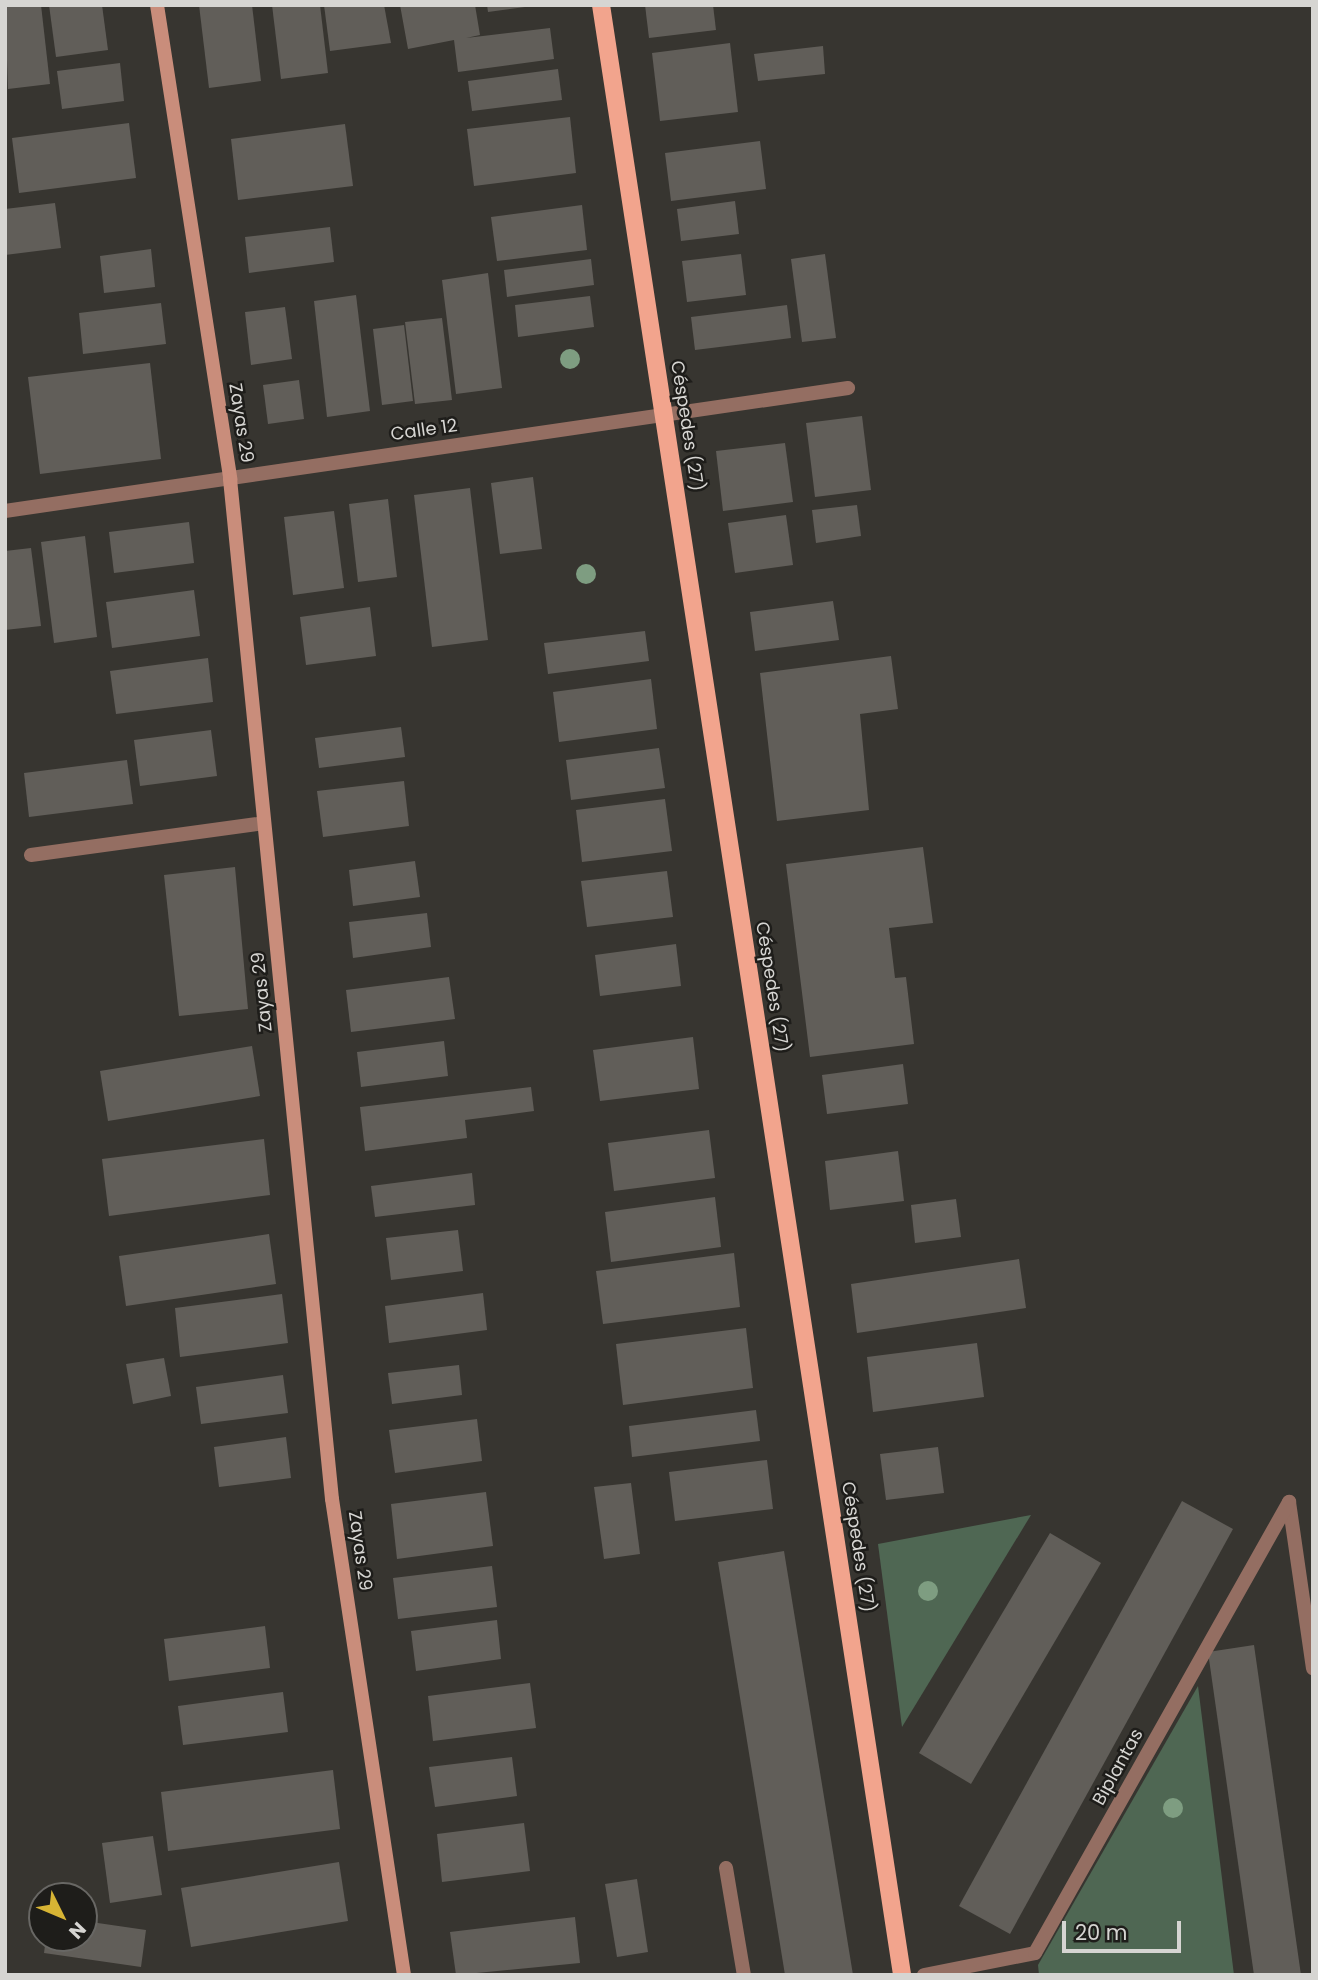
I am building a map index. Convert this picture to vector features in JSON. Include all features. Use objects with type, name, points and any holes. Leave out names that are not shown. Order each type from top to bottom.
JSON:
[{"type":"main road","name":"Céspedes (27)","points":[[601,5],[902,1975]]},
{"type":"street","name":"Zayas 29","points":[[157,5],[230,479],[332,1499],[404,1975]]},
{"type":"street","name":"Calle 12","points":[[5,511],[848,388]]},
{"type":"street","points":[[32,855],[264,823]]},
{"type":"street","name":"Biplantas","points":[[924,1975],[1035,1953],[1289,1502],[1313,1668]]},
{"type":"street","points":[[726,1868],[744,1975]]},
{"type":"green space","points":[[1031,1515],[902,1727],[878,1544]]},
{"type":"green space","points":[[1198,1686],[1234,1975],[1039,1975],[1038,1965]]},
{"type":"building","points":[[5,5],[41,5],[50,84],[8,89]]},
{"type":"building","points":[[49,5],[102,5],[108,50],[56,57]]},
{"type":"building","points":[[199,5],[252,5],[261,81],[209,88]]},
{"type":"building","points":[[272,5],[320,5],[328,73],[281,79]]},
{"type":"building","points":[[324,5],[384,5],[391,43],[330,51]]},
{"type":"building","points":[[400,5],[475,5],[480,35],[466,38],[550,28],[554,59],[458,72],[454,40],[408,49]]},
{"type":"building","points":[[487,5],[525,5],[525,7],[488,12]]},
{"type":"building","points":[[645,5],[713,5],[716,30],[649,38]]},
{"type":"building","points":[[730,43],[738,112],[660,121],[652,53]]},
{"type":"building","points":[[823,46],[825,74],[758,81],[754,54]]},
{"type":"building","points":[[120,63],[124,101],[62,109],[57,71]]},
{"type":"building","points":[[558,69],[562,100],[472,111],[468,81]]},
{"type":"building","points":[[570,117],[576,173],[474,186],[467,129]]},
{"type":"building","points":[[129,123],[136,178],[19,193],[12,138]]},
{"type":"building","points":[[345,124],[353,186],[238,200],[231,139]]},
{"type":"building","points":[[760,141],[766,189],[671,201],[665,153]]},
{"type":"building","points":[[735,201],[739,234],[681,241],[677,209]]},
{"type":"building","points":[[55,203],[61,248],[5,255],[5,209]]},
{"type":"building","points":[[582,205],[587,250],[497,261],[491,217]]},
{"type":"building","points":[[330,227],[334,262],[249,273],[245,237]]},
{"type":"building","points":[[151,249],[155,287],[104,293],[100,256]]},
{"type":"building","points":[[741,254],[746,295],[687,302],[682,261]]},
{"type":"building","points":[[825,254],[836,338],[802,342],[791,259]]},
{"type":"building","points":[[591,259],[594,285],[507,297],[504,270]]},
{"type":"building","points":[[488,273],[502,388],[456,394],[442,280]]},
{"type":"building","points":[[356,295],[370,411],[327,417],[314,301]]},
{"type":"building","points":[[590,296],[594,327],[518,337],[515,305]]},
{"type":"building","points":[[161,303],[166,344],[83,354],[79,313]]},
{"type":"building","points":[[787,305],[791,338],[695,350],[691,317]]},
{"type":"building","points":[[285,307],[292,359],[251,365],[245,312]]},
{"type":"building","points":[[442,318],[452,400],[415,404],[405,322]]},
{"type":"building","points":[[404,325],[413,401],[382,405],[373,329]]},
{"type":"building","points":[[150,363],[161,459],[40,474],[28,377]]},
{"type":"building","points":[[299,380],[304,419],[268,424],[263,385]]},
{"type":"building","points":[[862,416],[871,490],[815,497],[806,423]]},
{"type":"building","points":[[785,443],[793,502],[723,511],[716,451]]},
{"type":"building","points":[[533,477],[542,549],[500,554],[491,483]]},
{"type":"building","points":[[470,488],[488,640],[432,647],[414,495]]},
{"type":"building","points":[[388,499],[397,577],[358,582],[349,504]]},
{"type":"building","points":[[857,505],[861,536],[816,543],[812,510]]},
{"type":"building","points":[[334,511],[344,588],[293,595],[284,517]]},
{"type":"building","points":[[786,515],[793,565],[735,573],[728,523]]},
{"type":"building","points":[[189,522],[194,563],[114,573],[109,532]]},
{"type":"building","points":[[85,536],[97,637],[54,643],[41,542]]},
{"type":"building","points":[[31,548],[41,626],[5,630],[5,551]]},
{"type":"building","points":[[194,590],[200,636],[112,648],[106,602]]},
{"type":"building","points":[[833,601],[839,640],[755,651],[750,612]]},
{"type":"building","points":[[370,607],[376,656],[306,665],[300,617]]},
{"type":"building","points":[[645,631],[649,661],[548,674],[544,643]]},
{"type":"building","points":[[891,656],[898,709],[860,714],[869,810],[777,821],[760,673]]},
{"type":"building","points":[[208,658],[213,702],[116,714],[110,671]]},
{"type":"building","points":[[651,679],[657,729],[559,742],[553,692]]},
{"type":"building","points":[[401,727],[405,757],[319,768],[315,738]]},
{"type":"building","points":[[211,730],[217,776],[140,786],[134,740]]},
{"type":"building","points":[[659,748],[665,788],[571,800],[566,760]]},
{"type":"building","points":[[127,760],[133,804],[29,817],[24,773]]},
{"type":"building","points":[[404,781],[409,826],[323,837],[317,791]]},
{"type":"building","points":[[665,799],[672,851],[582,862],[576,810]]},
{"type":"building","points":[[923,847],[933,923],[889,928],[895,978],[906,977],[914,1044],[810,1057],[786,864]]},
{"type":"building","points":[[415,861],[420,897],[353,906],[349,870]]},
{"type":"building","points":[[235,867],[248,1009],[179,1016],[164,875]]},
{"type":"building","points":[[667,871],[673,917],[587,927],[581,881]]},
{"type":"building","points":[[427,913],[431,947],[353,958],[349,922]]},
{"type":"building","points":[[676,944],[681,986],[600,996],[595,955]]},
{"type":"building","points":[[449,977],[455,1019],[351,1032],[346,990]]},
{"type":"building","points":[[693,1037],[699,1089],[600,1101],[593,1050]]},
{"type":"building","points":[[444,1041],[448,1076],[361,1087],[357,1052]]},
{"type":"building","points":[[252,1046],[260,1096],[108,1121],[100,1071]]},
{"type":"building","points":[[903,1064],[908,1104],[827,1114],[822,1075]]},
{"type":"building","points":[[531,1087],[534,1111],[465,1120],[467,1138],[365,1151],[360,1107]]},
{"type":"building","points":[[709,1130],[715,1178],[614,1191],[608,1143]]},
{"type":"building","points":[[264,1139],[270,1195],[109,1216],[102,1159]]},
{"type":"building","points":[[898,1151],[904,1201],[830,1210],[825,1161]]},
{"type":"building","points":[[472,1173],[475,1205],[375,1217],[371,1186]]},
{"type":"building","points":[[715,1197],[721,1247],[611,1262],[605,1212]]},
{"type":"building","points":[[956,1199],[961,1237],[915,1243],[911,1205]]},
{"type":"building","points":[[458,1230],[463,1271],[391,1280],[386,1238]]},
{"type":"building","points":[[269,1234],[276,1284],[126,1306],[119,1256]]},
{"type":"building","points":[[734,1253],[740,1307],[603,1324],[596,1271]]},
{"type":"building","points":[[1019,1259],[1026,1308],[857,1333],[851,1284]]},
{"type":"building","points":[[483,1293],[487,1330],[389,1343],[385,1306]]},
{"type":"building","points":[[282,1294],[288,1343],[180,1357],[175,1308]]},
{"type":"building","points":[[746,1328],[753,1388],[623,1405],[616,1344]]},
{"type":"building","points":[[977,1343],[984,1397],[873,1412],[867,1357]]},
{"type":"building","points":[[164,1358],[171,1396],[133,1404],[126,1364]]},
{"type":"building","points":[[459,1365],[462,1395],[392,1404],[388,1373]]},
{"type":"building","points":[[283,1375],[288,1413],[201,1424],[196,1387]]},
{"type":"building","points":[[756,1410],[760,1441],[632,1457],[629,1426]]},
{"type":"building","points":[[477,1419],[482,1461],[395,1473],[389,1430]]},
{"type":"building","points":[[286,1437],[291,1478],[219,1487],[214,1447]]},
{"type":"building","points":[[938,1447],[944,1493],[886,1500],[880,1454]]},
{"type":"building","points":[[767,1460],[773,1509],[675,1521],[669,1472]]},
{"type":"building","points":[[631,1483],[640,1554],[604,1559],[594,1487]]},
{"type":"building","points":[[486,1492],[493,1546],[397,1559],[391,1504]]},
{"type":"building","points":[[1182,1501],[1233,1529],[1010,1934],[959,1906]]},
{"type":"building","points":[[1050,1533],[1101,1563],[971,1784],[919,1753]]},
{"type":"building","points":[[784,1551],[853,1975],[785,1975],[718,1562]]},
{"type":"building","points":[[492,1566],[497,1607],[398,1619],[393,1578]]},
{"type":"building","points":[[497,1620],[501,1659],[416,1671],[411,1631]]},
{"type":"building","points":[[265,1626],[270,1668],[169,1681],[164,1639]]},
{"type":"building","points":[[1254,1645],[1301,1975],[1254,1975],[1208,1652]]},
{"type":"building","points":[[530,1683],[536,1728],[433,1741],[428,1696]]},
{"type":"building","points":[[283,1692],[288,1732],[183,1745],[178,1706]]},
{"type":"building","points":[[512,1757],[517,1796],[435,1807],[429,1767]]},
{"type":"building","points":[[333,1770],[340,1829],[168,1851],[161,1792]]},
{"type":"building","points":[[524,1823],[530,1871],[442,1882],[437,1834]]},
{"type":"building","points":[[153,1836],[162,1895],[110,1903],[102,1843]]},
{"type":"building","points":[[339,1862],[348,1921],[191,1947],[181,1888]]},
{"type":"building","points":[[637,1879],[648,1952],[617,1957],[605,1884]]},
{"type":"building","points":[[575,1917],[580,1963],[456,1975],[450,1932]]},
{"type":"building","points":[[98,1923],[146,1930],[141,1967],[44,1953],[98,1952]]}]
